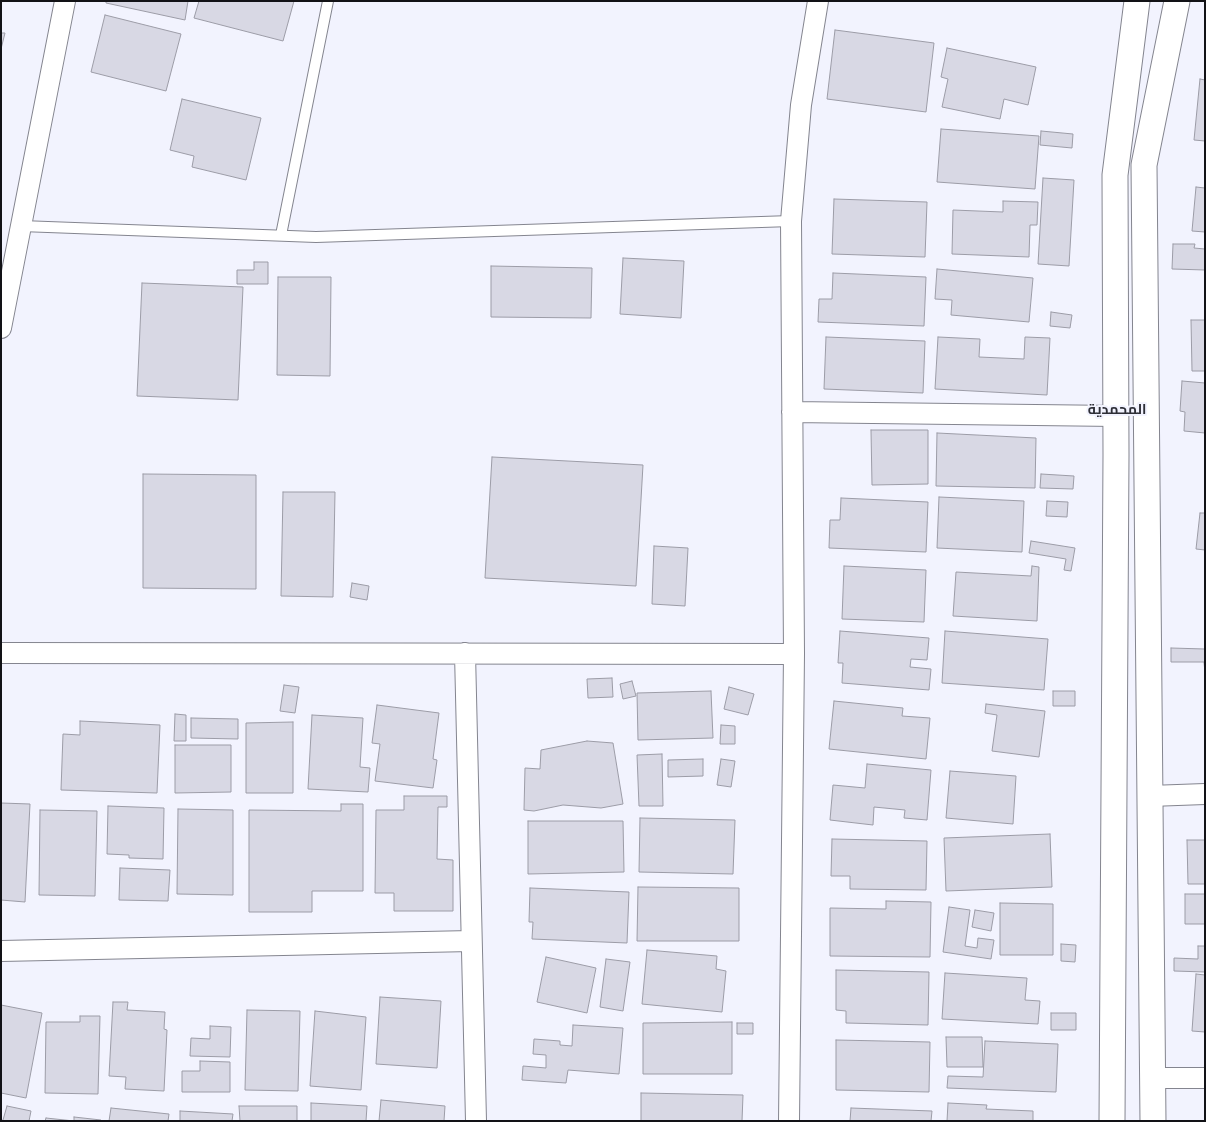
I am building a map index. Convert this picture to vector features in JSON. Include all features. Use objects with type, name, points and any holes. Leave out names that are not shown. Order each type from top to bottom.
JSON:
[{"type":"street","points":[[1,326],[65,1]]},
{"type":"street","points":[[789,1121],[794,654],[791,221],[800,105],[818,1]]},
{"type":"street","points":[[1112,1121],[1116,416],[1115,176],[1137,1]]},
{"type":"street","points":[[1153,1121],[1144,165],[1177,1]]},
{"type":"street","points":[[792,412],[1116,416]]},
{"type":"street","points":[[1,653],[794,654]]},
{"type":"street","points":[[465,654],[476,1121]]},
{"type":"street","points":[[1150,796],[1205,794]]},
{"type":"street","points":[[1,952],[471,941]]},
{"type":"street","points":[[1153,1078],[1205,1078]]},
{"type":"lane","points":[[281,236],[328,1]]},
{"type":"lane","points":[[21,226],[326,236],[791,221]]},
{"type":"building","points":[[106,1],[188,1],[185,20],[106,3]]},
{"type":"building","points":[[199,1],[294,1],[283,41],[194,18]]},
{"type":"building","points":[[105,15],[181,34],[166,91],[91,72]]},
{"type":"building","points":[[835,30],[934,43],[926,112],[827,99]]},
{"type":"building","points":[[1,33],[5,33],[1,49]]},
{"type":"building","points":[[947,48],[1036,67],[1028,105],[1004,99],[1000,119],[942,107],[948,79],[941,77]]},
{"type":"building","points":[[1200,79],[1205,80],[1205,141],[1194,140]]},
{"type":"building","points":[[182,99],[261,118],[246,180],[192,167],[194,156],[170,150]]},
{"type":"building","points":[[941,129],[1039,136],[1035,189],[937,182]]},
{"type":"building","points":[[1041,131],[1073,134],[1072,148],[1040,145]]},
{"type":"building","points":[[1043,178],[1074,180],[1069,266],[1038,264]]},
{"type":"building","points":[[1196,187],[1205,188],[1205,232],[1192,231]]},
{"type":"building","points":[[834,199],[927,202],[925,257],[832,254]]},
{"type":"building","points":[[1003,201],[1038,202],[1037,225],[1030,225],[1029,257],[952,254],[953,210],[1003,212]]},
{"type":"building","points":[[1173,244],[1195,244],[1194,248],[1205,249],[1205,270],[1172,269]]},
{"type":"building","points":[[623,258],[684,261],[681,318],[620,314]]},
{"type":"building","points":[[254,262],[268,262],[268,284],[237,284],[237,270],[254,270]]},
{"type":"building","points":[[491,266],[592,268],[591,318],[491,317]]},
{"type":"building","points":[[937,269],[1033,278],[1029,322],[951,315],[952,300],[935,299]]},
{"type":"building","points":[[833,273],[926,277],[924,326],[818,322],[819,299],[832,299]]},
{"type":"building","points":[[278,277],[331,277],[330,376],[277,375]]},
{"type":"building","points":[[142,283],[243,287],[238,400],[137,396]]},
{"type":"building","points":[[1051,312],[1072,315],[1070,328],[1050,326]]},
{"type":"building","points":[[1191,320],[1205,320],[1205,371],[1192,371]]},
{"type":"building","points":[[826,337],[925,341],[923,393],[824,389]]},
{"type":"building","points":[[938,337],[980,339],[979,357],[1024,359],[1025,337],[1050,338],[1047,395],[935,389]]},
{"type":"building","points":[[1182,381],[1205,383],[1205,433],[1184,431],[1185,412],[1180,411]]},
{"type":"building","points":[[871,430],[928,430],[928,484],[872,485]]},
{"type":"building","points":[[937,433],[1036,438],[1035,488],[936,486]]},
{"type":"building","points":[[492,457],[643,465],[636,586],[485,578]]},
{"type":"building","points":[[143,474],[256,475],[256,589],[143,588]]},
{"type":"building","points":[[1041,474],[1074,476],[1073,489],[1040,488]]},
{"type":"building","points":[[283,492],[335,492],[333,597],[281,596]]},
{"type":"building","points":[[939,497],[1024,501],[1022,552],[937,548]]},
{"type":"building","points":[[841,498],[928,502],[926,552],[829,548],[830,520],[840,520]]},
{"type":"building","points":[[1047,501],[1068,502],[1067,517],[1046,516]]},
{"type":"building","points":[[1200,513],[1205,513],[1205,550],[1196,549]]},
{"type":"building","points":[[1031,541],[1075,548],[1071,571],[1064,570],[1066,559],[1029,553]]},
{"type":"building","points":[[654,546],[688,548],[685,606],[652,604]]},
{"type":"building","points":[[844,566],[926,570],[924,622],[842,619]]},
{"type":"building","points":[[1032,566],[1039,567],[1037,621],[953,616],[956,572],[1031,576]]},
{"type":"building","points":[[352,583],[369,586],[367,600],[350,597]]},
{"type":"building","points":[[840,631],[929,638],[927,660],[911,659],[910,667],[931,669],[929,690],[842,683],[843,663],[838,663]]},
{"type":"building","points":[[945,631],[1048,639],[1044,690],[942,683]]},
{"type":"building","points":[[1171,648],[1205,649],[1205,673],[1204,662],[1171,662]]},
{"type":"building","points":[[612,678],[613,697],[588,698],[587,679]]},
{"type":"building","points":[[632,681],[636,696],[623,699],[620,684]]},
{"type":"building","points":[[284,685],[299,687],[295,713],[280,711]]},
{"type":"building","points":[[729,687],[754,694],[748,715],[724,709]]},
{"type":"building","points":[[711,691],[713,738],[638,740],[637,693]]},
{"type":"building","points":[[1053,691],[1075,691],[1075,706],[1053,706]]},
{"type":"building","points":[[834,701],[903,708],[902,716],[930,718],[926,759],[829,749]]},
{"type":"building","points":[[986,704],[1045,711],[1039,757],[992,751],[997,715],[985,713]]},
{"type":"building","points":[[377,705],[439,713],[433,759],[437,760],[433,788],[375,781],[380,744],[372,743]]},
{"type":"building","points":[[175,714],[186,715],[186,741],[174,741]]},
{"type":"building","points":[[312,715],[363,718],[360,767],[370,768],[368,792],[308,789]]},
{"type":"building","points":[[191,718],[238,719],[238,739],[191,738]]},
{"type":"building","points":[[80,721],[160,725],[157,793],[61,790],[63,734],[80,735]]},
{"type":"building","points":[[293,722],[293,793],[246,793],[246,723]]},
{"type":"building","points":[[721,725],[735,726],[735,744],[720,744]]},
{"type":"building","points":[[587,741],[613,743],[623,804],[601,808],[563,805],[534,811],[524,810],[525,768],[540,769],[541,750]]},
{"type":"building","points":[[175,745],[231,745],[231,792],[175,793]]},
{"type":"building","points":[[662,754],[663,806],[639,806],[637,755]]},
{"type":"building","points":[[703,759],[703,776],[668,777],[668,760]]},
{"type":"building","points":[[721,759],[735,761],[731,787],[717,785]]},
{"type":"building","points":[[867,764],[931,770],[927,820],[904,818],[905,810],[874,807],[873,825],[830,820],[833,785],[865,788]]},
{"type":"building","points":[[950,771],[1016,776],[1013,824],[946,818]]},
{"type":"building","points":[[404,796],[447,796],[447,807],[438,807],[437,859],[453,860],[453,911],[394,911],[394,893],[375,893],[376,810],[404,810]]},
{"type":"building","points":[[1,803],[30,804],[25,902],[1,900]]},
{"type":"building","points":[[341,804],[363,804],[363,891],[312,891],[312,912],[249,912],[249,810],[341,811]]},
{"type":"building","points":[[108,806],[164,808],[163,859],[129,858],[129,855],[107,854]]},
{"type":"building","points":[[178,809],[233,810],[233,895],[177,894]]},
{"type":"building","points":[[40,810],[97,811],[95,896],[39,895]]},
{"type":"building","points":[[640,818],[735,820],[733,874],[639,872]]},
{"type":"building","points":[[528,821],[623,821],[624,872],[528,874]]},
{"type":"building","points":[[1050,834],[1052,887],[946,891],[944,838]]},
{"type":"building","points":[[832,839],[927,841],[926,890],[850,889],[850,876],[831,876]]},
{"type":"building","points":[[1187,840],[1205,840],[1205,884],[1188,884]]},
{"type":"building","points":[[120,868],[170,870],[168,901],[119,900]]},
{"type":"building","points":[[638,887],[739,888],[739,941],[637,941]]},
{"type":"building","points":[[530,888],[629,892],[627,943],[532,939],[533,922],[529,922]]},
{"type":"building","points":[[1185,894],[1205,894],[1205,924],[1185,924]]},
{"type":"building","points":[[886,901],[931,902],[930,957],[830,956],[830,908],[886,909]]},
{"type":"building","points":[[1000,903],[1053,904],[1053,955],[1000,955]]},
{"type":"building","points":[[949,907],[970,910],[965,946],[977,948],[978,938],[994,940],[991,959],[943,952]]},
{"type":"building","points":[[975,910],[994,913],[991,931],[972,927]]},
{"type":"building","points":[[1061,944],[1076,945],[1075,962],[1061,961]]},
{"type":"building","points":[[1198,946],[1205,946],[1205,972],[1174,971],[1174,958],[1198,959]]},
{"type":"building","points":[[647,950],[717,956],[716,969],[726,971],[722,1012],[642,1004]]},
{"type":"building","points":[[546,957],[596,968],[587,1013],[537,1002]]},
{"type":"building","points":[[606,959],[630,962],[623,1011],[600,1007]]},
{"type":"building","points":[[836,970],[929,972],[928,1025],[846,1023],[846,1011],[836,1010]]},
{"type":"building","points":[[945,973],[1027,978],[1025,1000],[1040,1001],[1038,1024],[942,1019]]},
{"type":"building","points":[[1196,974],[1205,975],[1205,1032],[1192,1031]]},
{"type":"building","points":[[380,997],[441,1001],[437,1068],[376,1064]]},
{"type":"building","points":[[113,1002],[128,1002],[127,1010],[165,1012],[164,1029],[167,1030],[164,1091],[125,1089],[126,1077],[109,1076]]},
{"type":"building","points":[[1,1005],[42,1013],[26,1098],[1,1093]]},
{"type":"building","points":[[247,1010],[300,1011],[298,1091],[245,1090]]},
{"type":"building","points":[[315,1011],[366,1017],[361,1090],[310,1086]]},
{"type":"building","points":[[1051,1013],[1076,1013],[1076,1030],[1051,1030]]},
{"type":"building","points":[[80,1016],[100,1016],[98,1094],[45,1093],[46,1022],[80,1022]]},
{"type":"building","points":[[732,1022],[732,1074],[643,1074],[643,1023]]},
{"type":"building","points":[[737,1023],[753,1023],[753,1034],[737,1034]]},
{"type":"building","points":[[573,1025],[623,1028],[619,1074],[568,1070],[566,1083],[522,1080],[523,1066],[546,1068],[546,1055],[533,1054],[534,1039],[560,1041],[560,1045],[572,1046]]},
{"type":"building","points":[[210,1026],[231,1027],[230,1057],[190,1056],[191,1038],[210,1039]]},
{"type":"building","points":[[946,1037],[982,1037],[983,1067],[947,1067]]},
{"type":"building","points":[[836,1040],[930,1042],[929,1092],[836,1090]]},
{"type":"building","points":[[985,1041],[1058,1044],[1056,1092],[947,1088],[948,1076],[983,1077]]},
{"type":"building","points":[[200,1061],[230,1062],[230,1092],[182,1092],[182,1071],[200,1071]]},
{"type":"building","points":[[641,1093],[743,1095],[742,1121],[641,1121]]},
{"type":"building","points":[[381,1100],[445,1106],[444,1121],[379,1121]]},
{"type":"building","points":[[311,1103],[367,1106],[366,1121],[311,1121]]},
{"type":"building","points":[[948,1103],[987,1105],[986,1109],[1033,1111],[1033,1121],[947,1121]]},
{"type":"building","points":[[7,1106],[31,1111],[29,1121],[1,1121]]},
{"type":"building","points":[[239,1106],[297,1106],[297,1121],[240,1121]]},
{"type":"building","points":[[111,1108],[169,1114],[168,1121],[109,1121]]},
{"type":"building","points":[[851,1108],[932,1111],[931,1121],[850,1121]]},
{"type":"building","points":[[180,1111],[233,1114],[232,1121],[180,1121]]},
{"type":"building","points":[[74,1117],[101,1120],[101,1121],[74,1121]]},
{"type":"building","points":[[46,1118],[74,1121],[45,1121]]},
{"type":"district","name":"المحمدية","points":[[1117,411]]}]
